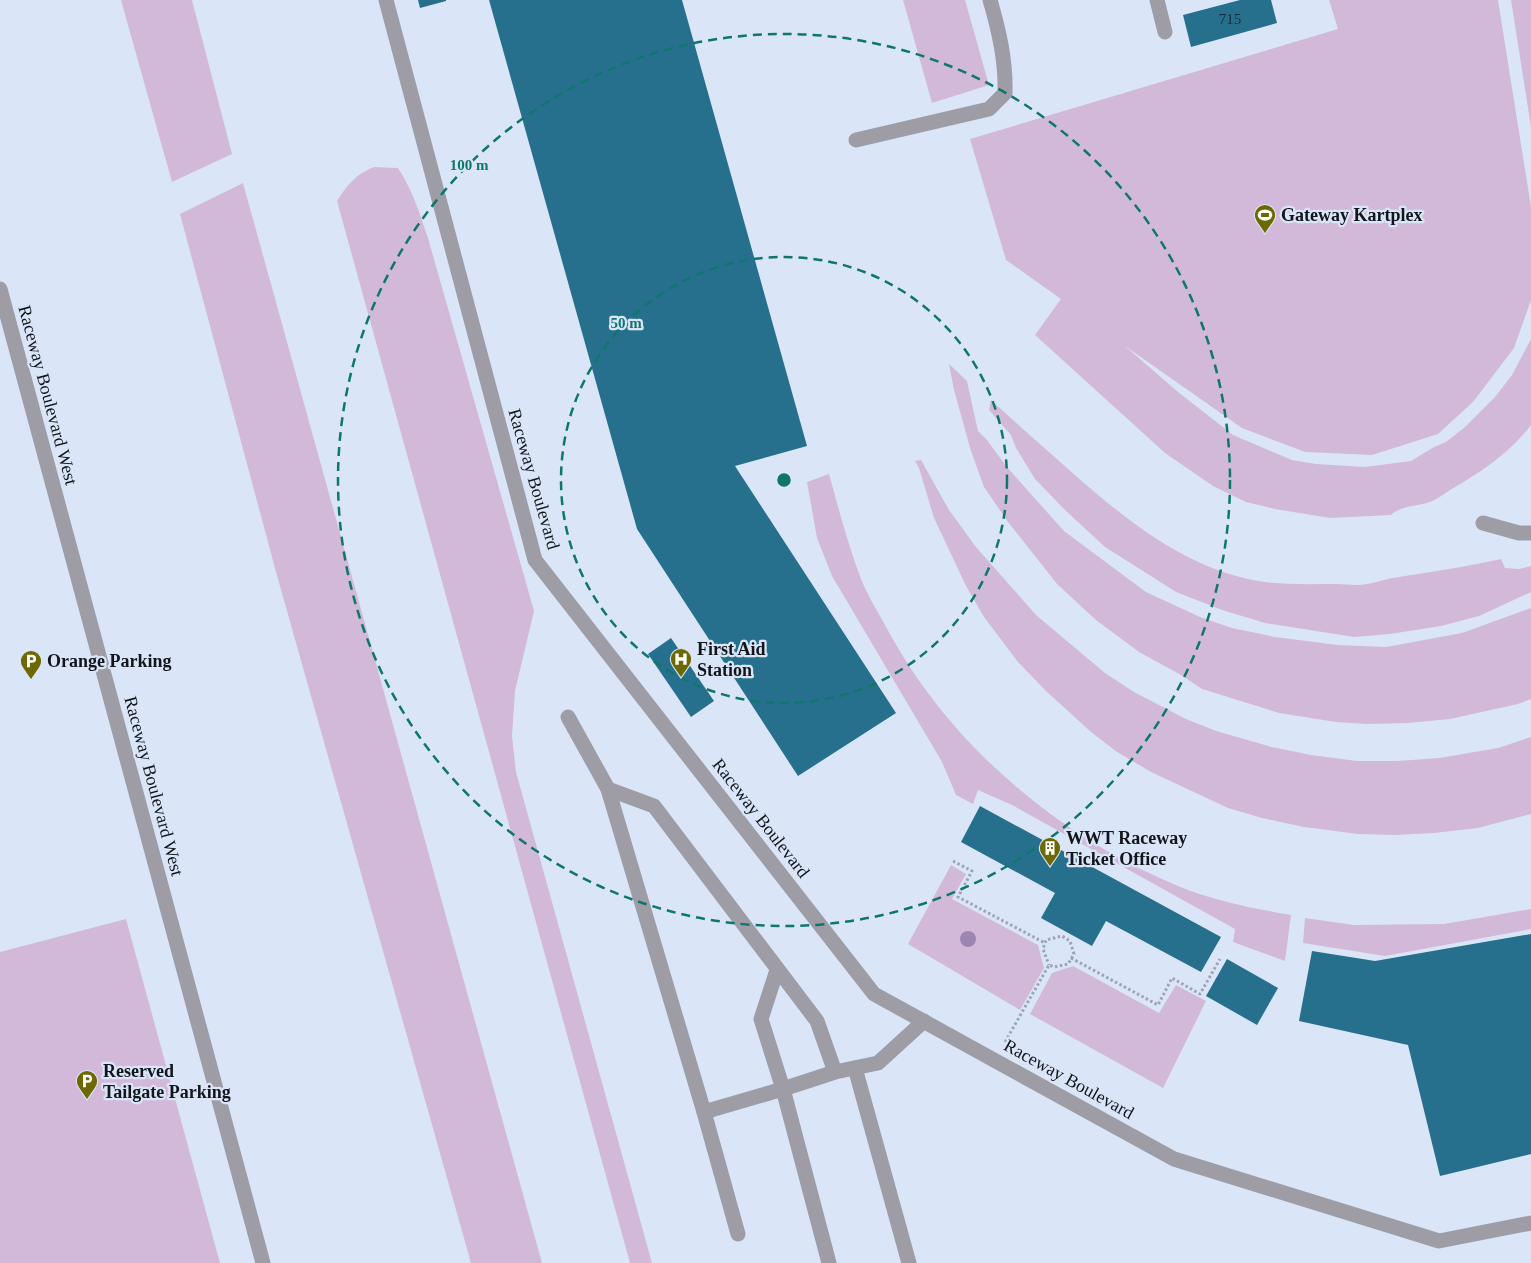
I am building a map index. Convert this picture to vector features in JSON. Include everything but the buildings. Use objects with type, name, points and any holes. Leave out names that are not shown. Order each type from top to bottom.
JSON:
[{"type":"street","name":"Raceway Boulevard","points":[[386,0],[536,560],[874,994],[1174,1159],[1439,1242],[1531,1223]]},
{"type":"street","points":[[856,140],[989,109],[1004,93],[1006,74],[1000,33],[990,0]]},
{"type":"street","points":[[1157,0],[1165,32]]},
{"type":"street","name":"Raceway Boulevard West","points":[[0,289],[263,1263]]},
{"type":"street","points":[[1483,523],[1519,533],[1531,533]]},
{"type":"street","points":[[568,717],[608,788],[738,1234]]},
{"type":"street","points":[[608,788],[654,806],[817,1021],[835,1072]]},
{"type":"street","points":[[777,970],[761,1020],[783,1089],[829,1263]]},
{"type":"street","points":[[704,1112],[835,1072],[878,1063],[924,1021]]},
{"type":"street","points":[[855,1068],[909,1263]]},
{"type":"path","points":[[953,861],[972,871],[958,897],[1045,943]]},
{"type":"path","points":[[1062,936],[1070,941],[1074,954],[1068,964],[1054,967],[1049,965],[1043,949],[1046,940],[1062,936]]},
{"type":"path","points":[[1071,958],[1158,1005],[1172,978],[1200,994],[1220,960]]},
{"type":"path","points":[[994,1060],[1049,965]]},
{"type":"shaded area","points":[[121,0],[192,0],[232,154],[172,182]]},
{"type":"shaded area","points":[[903,0],[965,0],[989,85],[932,103]]},
{"type":"shaded area","name":"Gateway Kartplex","points":[[1329,0],[1498,0],[1531,207],[1531,300],[1514,348],[1473,402],[1438,434],[1372,455],[1305,452],[1242,428],[1125,346],[1178,392],[1233,435],[1292,460],[1316,464],[1365,467],[1411,461],[1446,442],[1465,427],[1495,397],[1512,375],[1531,339],[1531,425],[1514,445],[1472,477],[1433,501],[1404,508],[1391,515],[1330,518],[1246,502],[1213,486],[1165,453],[1035,335],[1061,299],[1006,260],[970,139],[1338,29]]},
{"type":"shaded area","points":[[1511,0],[1531,0],[1531,127]]},
{"type":"shaded area","points":[[374,167],[398,168],[419,211],[534,611],[515,691],[512,736],[516,772],[652,1263],[630,1263],[337,201],[352,181]]},
{"type":"shaded area","points":[[243,183],[542,1263],[471,1263],[276,572],[180,214]]},
{"type":"shaded area","points":[[949,364],[967,381],[978,431],[1006,466],[1064,531],[1146,592],[1200,617],[1232,628],[1275,637],[1338,645],[1386,647],[1462,633],[1531,608],[1531,699],[1518,704],[1450,719],[1366,724],[1336,722],[1279,713],[1202,689],[1139,652],[1096,620],[1057,584],[1008,522],[984,487],[971,451],[954,390]]},
{"type":"shaded area","points":[[991,400],[1076,476],[1140,528],[1163,543],[1212,568],[1238,577],[1265,582],[1360,585],[1501,559],[1505,568],[1519,569],[1531,566],[1531,592],[1479,616],[1441,626],[1390,634],[1354,637],[1265,623],[1222,610],[1176,592],[1105,547],[1035,479],[1016,448],[1011,435],[989,410]]},
{"type":"shaded area","points":[[921,460],[949,510],[976,547],[1036,615],[1105,673],[1134,692],[1186,719],[1216,731],[1272,747],[1311,755],[1357,761],[1439,758],[1498,748],[1531,737],[1531,814],[1478,828],[1395,835],[1358,834],[1304,827],[1228,808],[1151,772],[1117,752],[1091,732],[1046,691],[1018,662],[984,617],[966,586],[934,518],[919,468],[915,461]]},
{"type":"shaded area","points":[[829,474],[852,553],[861,579],[872,601],[910,667],[940,709],[974,747],[1012,783],[1053,815],[1096,844],[1141,869],[1188,890],[1213,898],[1291,915],[1285,961],[1233,942],[1235,929],[1012,805],[978,790],[973,804],[956,795],[942,762],[832,576],[817,538],[807,482]]},
{"type":"shaded area","points":[[951,865],[966,874],[952,899],[1038,945],[1044,968],[1020,1010],[908,944]]},
{"type":"shaded area","points":[[1531,909],[1531,929],[1385,956],[1303,943],[1305,918],[1354,925],[1444,924]]},
{"type":"shaded area","name":"Reserved Tailgate Parking","points":[[126,919],[220,1263],[0,1263],[0,952]]},
{"type":"shaded area","points":[[1073,966],[1159,1013],[1176,985],[1206,1001],[1163,1088],[1030,1014],[1052,973]]},
{"type":"place","name":"Gateway Kartplex","points":[[1265,234]]},
{"type":"place","name":"First Aid Station","points":[[681,678]]},
{"type":"place","name":"Orange Parking","points":[[31,680]]},
{"type":"place","name":"WWT Raceway Ticket Office","points":[[1050,867]]},
{"type":"place","name":"Reserved Tailgate Parking","points":[[87,1100]]}]
